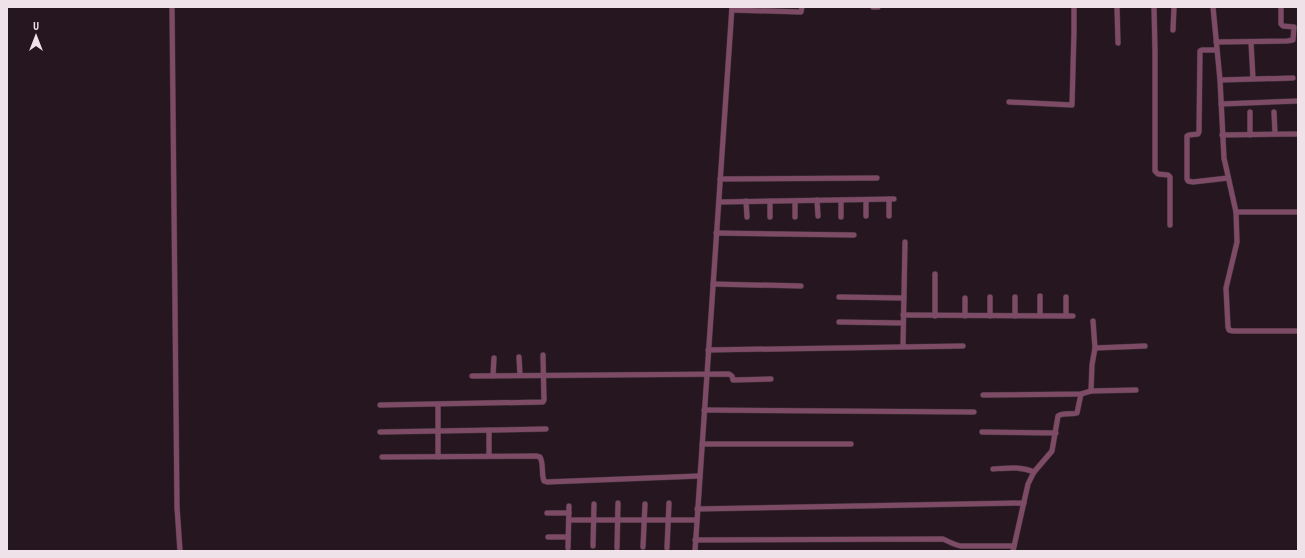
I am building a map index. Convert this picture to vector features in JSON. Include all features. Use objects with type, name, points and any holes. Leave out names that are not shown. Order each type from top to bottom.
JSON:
[{"type":"street","points":[[172,7],[177,506],[180,551]]},
{"type":"street","points":[[695,551],[732,8],[800,12],[802,7]]},
{"type":"street","points":[[873,7],[878,7]]},
{"type":"street","points":[[1009,102],[1072,105],[1074,7]]},
{"type":"street","points":[[1117,7],[1118,43]]},
{"type":"street","points":[[1154,7],[1155,171],[1158,174],[1168,175],[1170,177],[1170,225]]},
{"type":"street","points":[[1173,30],[1174,7]]},
{"type":"street","points":[[1213,7],[1222,104],[1222,135],[1228,178],[1236,212],[1237,242],[1226,288],[1228,323],[1230,330],[1298,331]]},
{"type":"street","points":[[1216,42],[1293,40],[1294,27],[1283,26],[1281,24],[1281,7]]},
{"type":"street","points":[[1251,42],[1253,79]]},
{"type":"street","points":[[1217,50],[1200,51],[1199,132],[1198,134],[1187,136],[1187,179],[1188,181],[1193,182],[1228,178]]},
{"type":"street","points":[[1220,80],[1293,78]]},
{"type":"street","points":[[1222,104],[1298,101]]},
{"type":"street","points":[[1250,112],[1250,134]]},
{"type":"street","points":[[1274,112],[1274,134]]},
{"type":"street","points":[[1222,135],[1298,134]]},
{"type":"street","points":[[720,179],[877,178]]},
{"type":"street","points":[[718,202],[892,199],[889,216]]},
{"type":"street","points":[[817,200],[818,216]]},
{"type":"street","points":[[841,200],[841,216]]},
{"type":"street","points":[[866,200],[866,216]]},
{"type":"street","points":[[746,201],[747,217]]},
{"type":"street","points":[[770,201],[770,217]]},
{"type":"street","points":[[794,201],[795,216]]},
{"type":"street","points":[[1236,212],[1298,212]]},
{"type":"street","points":[[716,233],[854,235]]},
{"type":"street","points":[[903,346],[905,242]]},
{"type":"street","points":[[935,274],[936,316]]},
{"type":"street","points":[[713,284],[801,286]]},
{"type":"street","points":[[1040,296],[1040,316]]},
{"type":"street","points":[[839,297],[904,298]]},
{"type":"street","points":[[990,297],[990,316]]},
{"type":"street","points":[[1015,297],[1015,316]]},
{"type":"street","points":[[1066,297],[1066,316]]},
{"type":"street","points":[[965,298],[965,316]]},
{"type":"street","points":[[903,316],[1073,316]]},
{"type":"street","points":[[839,322],[903,323]]},
{"type":"street","points":[[1091,391],[1092,365],[1095,348],[1093,322]]},
{"type":"street","points":[[708,350],[964,346]]},
{"type":"street","points":[[1095,348],[1145,346]]},
{"type":"street","points":[[380,405],[543,402],[543,356]]},
{"type":"street","points":[[519,357],[520,375]]},
{"type":"street","points":[[494,358],[494,376]]},
{"type":"street","points":[[472,376],[729,374],[732,376],[733,380],[771,379]]},
{"type":"street","points":[[983,395],[1081,394],[1091,391],[1136,390]]},
{"type":"street","points":[[695,540],[943,539],[961,549],[1014,549],[1028,484],[1034,472],[1052,451],[1058,416],[1061,414],[1074,414],[1077,412],[1081,394]]},
{"type":"street","points":[[438,404],[438,457]]},
{"type":"street","points":[[704,410],[974,412]]},
{"type":"street","points":[[380,432],[546,429]]},
{"type":"street","points":[[489,430],[489,456]]},
{"type":"street","points":[[982,432],[1056,433]]},
{"type":"street","points":[[702,444],[851,444]]},
{"type":"street","points":[[382,457],[536,456],[540,457],[542,460],[543,478],[544,481],[547,482],[700,476]]},
{"type":"street","points":[[993,469],[1026,468],[1034,472]]},
{"type":"street","points":[[617,548],[618,503]]},
{"type":"street","points":[[667,548],[669,503]]},
{"type":"street","points":[[697,509],[1024,503]]},
{"type":"street","points":[[593,546],[594,504]]},
{"type":"street","points":[[643,547],[645,504]]},
{"type":"street","points":[[568,548],[570,506]]},
{"type":"street","points":[[547,513],[569,513]]},
{"type":"street","points":[[569,520],[697,520]]},
{"type":"street","points":[[548,537],[568,537]]}]
